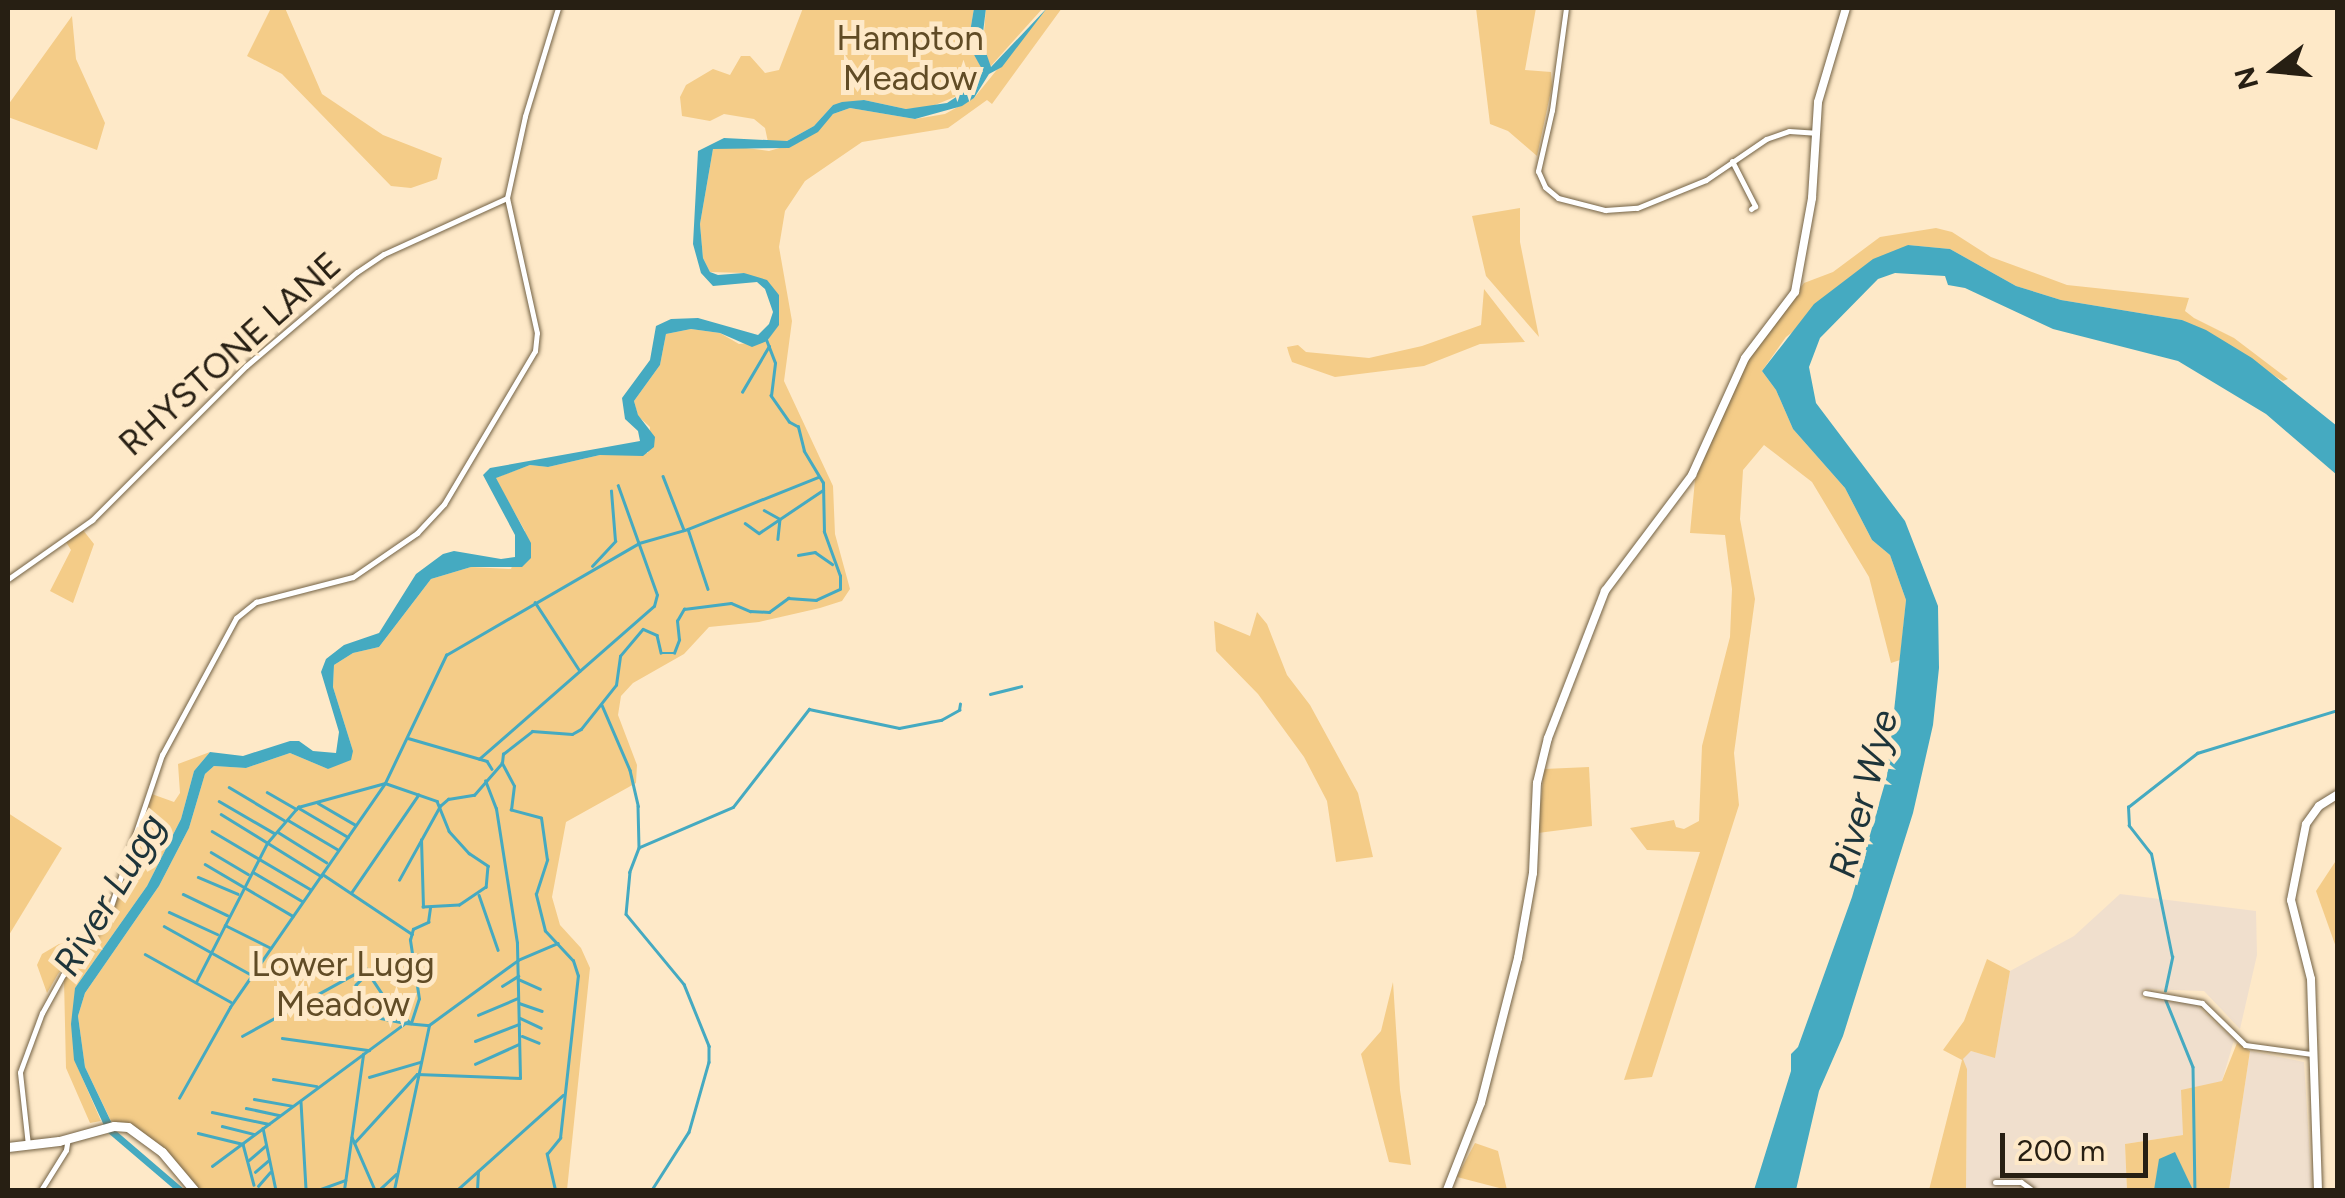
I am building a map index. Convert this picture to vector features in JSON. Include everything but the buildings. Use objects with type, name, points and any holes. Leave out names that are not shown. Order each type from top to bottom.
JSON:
[{"type":"highway","points":[[8,1147],[128,1127],[173,1162],[194,1190]]},
{"type":"main road","points":[[1447,1190],[1481,1103],[1518,958],[1533,873],[1542,753],[1595,613],[1616,572],[1692,475],[1745,358],[1795,292],[1812,198],[1818,102],[1846,8]]},
{"type":"main road","points":[[2318,1190],[2311,978],[2292,910],[2292,882],[2306,824],[2319,806],[2338,794]]},
{"type":"street","points":[[28,1146],[20,1080],[22,1064],[55,987],[98,931],[113,904],[162,755],[232,624],[256,602],[353,577],[416,533],[444,504],[532,358],[537,333],[507,198],[524,116],[558,8]]},
{"type":"street","points":[[1566,8],[1552,110],[1538,171],[1549,191],[1605,210],[1637,208],[1706,180],[1781,133],[1815,133]]},
{"type":"street","points":[[1732,162],[1755,206]]},
{"type":"street","name":"RHYSTONE LANE","points":[[8,579],[92,520],[246,366],[357,272],[384,254],[507,198]]},
{"type":"street","points":[[2145,993],[2202,1003],[2245,1045],[2313,1054]]},
{"type":"street","points":[[41,1190],[66,1150],[68,1138]]},
{"type":"street","points":[[1995,1182],[2022,1182],[2032,1190]]},
{"type":"shaded area","points":[[2120,894],[2256,911],[2257,955],[2240,1029],[2204,991],[2144,989],[2142,999],[2195,1004],[2234,1040],[2222,1081],[2183,1135],[2125,1144],[2127,1190],[1966,1190],[1967,1069],[1962,1059],[1971,1051],[1995,1057],[2010,971],[2074,936]]},
{"type":"shaded area","points":[[2250,1051],[2304,1062],[2312,1190],[2229,1190]]},
{"type":"green space","points":[[271,8],[285,8],[322,94],[383,135],[442,158],[437,179],[411,188],[391,186],[282,74],[247,56]]},
{"type":"green space","name":"Hampton Meadow","points":[[803,8],[974,8],[968,44],[983,70],[976,84],[962,94],[930,107],[906,109],[864,100],[833,105],[814,126],[787,141],[768,142],[765,128],[754,119],[724,114],[710,121],[682,116],[680,97],[686,85],[713,69],[730,75],[741,56],[750,56],[765,73],[779,70]]},
{"type":"green space","points":[[986,8],[1043,8],[990,67],[983,44]]},
{"type":"green space","name":"Lower Lugg Meadow","points":[[1047,8],[1062,8],[992,104],[987,100],[948,128],[862,142],[805,181],[785,211],[779,247],[792,321],[784,381],[833,486],[835,534],[850,589],[842,601],[820,608],[759,622],[709,627],[684,654],[633,683],[621,696],[618,715],[637,765],[636,783],[566,822],[552,897],[560,925],[581,948],[590,968],[567,1190],[196,1190],[158,1144],[132,1125],[111,1121],[85,1067],[78,1016],[85,993],[159,886],[189,828],[205,774],[214,766],[246,768],[290,753],[328,769],[353,751],[333,687],[334,665],[353,653],[379,647],[431,579],[471,567],[511,569],[525,531],[495,478],[530,465],[548,467],[600,455],[648,453],[650,427],[638,416],[634,401],[660,365],[666,334],[691,329],[720,333],[739,344],[768,341],[779,295],[744,273],[710,272],[703,258],[700,224],[713,149],[730,146],[769,151],[800,142],[833,114],[850,108],[915,119],[945,114],[974,98]]},
{"type":"green space","points":[[1476,8],[1536,8],[1525,70],[1551,72],[1552,86],[1537,156],[1508,131],[1490,124]]},
{"type":"green space","points":[[72,16],[76,59],[105,123],[97,150],[8,117],[8,105]]},
{"type":"green space","points":[[1520,208],[1520,242],[1539,337],[1486,276],[1472,216]]},
{"type":"green space","points":[[1936,228],[1952,232],[1991,257],[2067,285],[2189,298],[2185,311],[2234,338],[2288,379],[2283,381],[2182,320],[2061,300],[2016,286],[1950,249],[1908,245],[1786,337],[1762,371],[1776,390],[1793,429],[1845,488],[1872,540],[1890,555],[1906,600],[1900,660],[1891,663],[1869,577],[1812,482],[1764,445],[1743,470],[1740,519],[1755,599],[1734,753],[1739,805],[1652,1077],[1624,1080],[1700,852],[1647,850],[1630,828],[1674,820],[1676,827],[1684,829],[1699,821],[1702,746],[1730,637],[1732,589],[1725,535],[1690,533],[1695,480],[1746,361],[1804,283],[1833,272],[1880,237]]},
{"type":"green space","points":[[1484,289],[1525,342],[1480,344],[1424,366],[1335,377],[1292,362],[1289,354],[1287,347],[1298,345],[1306,352],[1369,358],[1422,346],[1481,325]]},
{"type":"green space","points":[[83,530],[94,544],[73,603],[50,591],[71,550],[66,542]]},
{"type":"green space","points":[[1257,612],[1267,624],[1287,675],[1310,705],[1358,793],[1373,857],[1336,862],[1327,801],[1304,757],[1258,694],[1216,651],[1214,621],[1250,636]]},
{"type":"green space","points":[[210,752],[194,771],[181,819],[147,886],[75,988],[74,1059],[101,1121],[90,1123],[66,1068],[64,980],[111,914],[149,793],[174,802],[180,793],[178,764]]},
{"type":"green space","points":[[1589,767],[1592,826],[1538,833],[1544,769]]},
{"type":"green space","points":[[8,813],[62,848],[9,935],[8,933]]},
{"type":"green space","points":[[2337,859],[2337,950],[2316,891]]},
{"type":"green space","points":[[87,940],[47,993],[37,965],[42,954],[59,944]]},
{"type":"green space","points":[[1987,959],[2010,971],[1995,1058],[1971,1051],[1963,1059],[1967,1069],[1966,1190],[1929,1190],[1962,1060],[1943,1050],[1964,1021]]},
{"type":"green space","points":[[1393,982],[1400,1090],[1411,1165],[1389,1162],[1361,1054],[1381,1031]]},
{"type":"green space","points":[[2237,1043],[2250,1051],[2229,1190],[2127,1190],[2125,1144],[2183,1135],[2181,1090],[2222,1081]]},
{"type":"green space","points":[[1475,1143],[1498,1151],[1507,1190],[1457,1177]]},
{"type":"water","points":[[974,8],[986,8],[982,41],[991,67],[1047,8],[1002,67],[989,74],[974,98],[962,106],[915,119],[850,108],[833,114],[818,132],[789,148],[713,149],[700,224],[703,258],[710,272],[718,275],[744,273],[767,280],[779,295],[779,325],[767,341],[752,347],[720,333],[691,329],[666,334],[660,365],[634,401],[638,415],[655,437],[654,447],[643,456],[600,455],[548,467],[530,465],[496,478],[531,543],[531,558],[522,567],[471,567],[431,579],[379,647],[353,653],[334,665],[333,687],[353,751],[351,760],[328,769],[290,753],[246,768],[214,766],[205,774],[189,828],[159,886],[85,993],[78,1016],[85,1067],[115,1130],[185,1190],[175,1190],[107,1132],[74,1060],[71,1024],[75,988],[147,886],[181,819],[194,771],[210,752],[243,756],[290,741],[299,741],[313,751],[336,753],[339,732],[321,672],[326,659],[344,645],[379,633],[416,574],[443,554],[454,551],[501,559],[515,557],[515,535],[483,475],[490,468],[640,441],[638,431],[625,419],[622,398],[650,360],[656,326],[671,319],[698,318],[758,335],[769,324],[773,312],[765,289],[757,282],[713,286],[701,273],[693,244],[698,151],[724,138],[787,141],[814,126],[833,105],[842,102],[864,100],[906,109],[947,103],[976,84],[983,71],[968,44]]},
{"type":"water","points":[[1908,245],[1950,249],[2016,286],[2061,300],[2182,320],[2206,330],[2252,358],[2337,426],[2337,475],[2266,414],[2178,361],[2053,329],[1965,288],[1948,285],[1945,276],[1895,273],[1878,279],[1820,338],[1809,367],[1816,403],[1905,521],[1938,606],[1939,668],[1933,725],[1913,813],[1843,1036],[1819,1091],[1796,1190],[1754,1190],[1791,1071],[1791,1054],[1798,1047],[1852,897],[1887,776],[1906,600],[1890,555],[1872,540],[1845,488],[1793,429],[1776,390],[1762,371],[1814,304],[1873,259]]},
{"type":"water","points":[[2175,1152],[2193,1190],[2154,1190],[2159,1159]]},
{"type":"waterway","points":[[555,1190],[547,1154],[560,1138],[578,976],[573,961],[545,931],[536,894],[547,860],[541,818],[511,810],[514,786],[502,763],[503,754],[532,731],[572,734],[581,729],[616,685],[620,656],[643,629],[657,635],[661,653],[674,653],[679,640],[677,621],[684,609],[731,603],[750,611],[769,612],[788,598],[816,600],[840,589],[840,576],[824,532],[823,483],[804,451],[798,427],[789,422],[771,396],[775,363],[766,339]]},
{"type":"waterway","points":[[742,392],[769,346]]},
{"type":"waterway","points":[[663,476],[684,530]]},
{"type":"waterway","points":[[196,982],[267,843],[298,807],[385,783],[446,655],[639,543],[688,529],[818,477]]},
{"type":"waterway","points":[[479,759],[654,606],[657,595],[618,486]]},
{"type":"waterway","points":[[745,523],[759,533],[823,490]]},
{"type":"waterway","points":[[592,566],[615,541],[611,491]]},
{"type":"waterway","points":[[764,510],[780,519],[778,539]]},
{"type":"waterway","points":[[688,529],[708,589]]},
{"type":"waterway","points":[[798,555],[815,552],[832,564]]},
{"type":"waterway","points":[[535,602],[580,671]]},
{"type":"waterway","points":[[990,694],[1021,686]]},
{"type":"waterway","points":[[640,847],[733,807],[809,709],[899,728],[941,720],[959,710],[960,704]]},
{"type":"waterway","points":[[602,705],[630,770],[638,806],[639,848],[630,872],[626,914],[684,984],[709,1046],[709,1062],[689,1132],[652,1190]]},
{"type":"waterway","points":[[2165,991],[2172,957],[2151,854],[2129,826],[2128,807],[2197,753],[2338,710]]},
{"type":"waterway","points":[[408,738],[487,761],[492,769]]},
{"type":"waterway","points":[[399,880],[440,806],[448,799],[474,795],[501,764]]},
{"type":"waterway","points":[[354,1143],[417,1074],[520,1078],[517,943],[496,809],[485,781]]},
{"type":"waterway","points":[[179,1098],[230,1007],[385,783],[437,801],[449,831],[469,853],[488,866],[486,887],[459,905],[423,907],[421,840]]},
{"type":"waterway","points":[[229,787],[284,820]]},
{"type":"waterway","points":[[267,792],[296,809]]},
{"type":"waterway","points":[[351,893],[418,795]]},
{"type":"waterway","points":[[219,801],[274,833]]},
{"type":"waterway","points":[[318,803],[354,824]]},
{"type":"waterway","points":[[299,808],[348,837]]},
{"type":"waterway","points":[[221,814],[321,876]]},
{"type":"waterway","points":[[288,820],[337,849]]},
{"type":"waterway","points":[[212,831],[310,889]]},
{"type":"waterway","points":[[278,832],[326,862]]},
{"type":"waterway","points":[[211,852],[248,874]]},
{"type":"waterway","points":[[205,864],[293,916]]},
{"type":"waterway","points":[[253,872],[302,901]]},
{"type":"waterway","points":[[324,875],[412,934]]},
{"type":"waterway","points":[[198,877],[238,894]]},
{"type":"waterway","points":[[183,894],[227,915]]},
{"type":"waterway","points":[[479,895],[498,950]]},
{"type":"waterway","points":[[242,1036],[365,968],[389,1004],[411,1023],[419,999],[410,940],[413,929],[428,922],[430,907]]},
{"type":"waterway","points":[[169,912],[217,934]]},
{"type":"waterway","points":[[225,925],[271,948]]},
{"type":"waterway","points":[[164,926],[250,974]]},
{"type":"waterway","points":[[212,1166],[405,1023],[429,1025],[518,960],[558,943]]},
{"type":"waterway","points":[[145,954],[231,1002]]},
{"type":"waterway","points":[[366,975],[356,985],[372,1010]]},
{"type":"waterway","points":[[502,986],[518,976]]},
{"type":"waterway","points":[[518,979],[540,989]]},
{"type":"waterway","points":[[478,1015],[518,998]]},
{"type":"waterway","points":[[2165,998],[2193,1067],[2195,1190]]},
{"type":"waterway","points":[[306,1003],[405,1023]]},
{"type":"waterway","points":[[519,1003],[542,1011]]},
{"type":"waterway","points":[[520,1018],[541,1028]]},
{"type":"waterway","points":[[475,1041],[519,1024]]},
{"type":"waterway","points":[[394,1190],[429,1026]]},
{"type":"waterway","points":[[522,1036],[539,1043]]},
{"type":"waterway","points":[[282,1038],[369,1050]]},
{"type":"waterway","points":[[475,1064],[519,1044]]},
{"type":"waterway","points":[[344,1190],[363,1054]]},
{"type":"waterway","points":[[369,1077],[420,1062]]},
{"type":"waterway","points":[[273,1079],[316,1086]]},
{"type":"waterway","points":[[457,1190],[563,1095]]},
{"type":"waterway","points":[[254,1099],[292,1106]]},
{"type":"waterway","points":[[301,1102],[306,1190]]},
{"type":"waterway","points":[[246,1108],[279,1115]]},
{"type":"waterway","points":[[212,1112],[269,1124]]},
{"type":"waterway","points":[[222,1126],[254,1134]]},
{"type":"waterway","points":[[263,1128],[276,1190]]},
{"type":"waterway","points":[[198,1133],[243,1144],[254,1185]]},
{"type":"waterway","points":[[352,1137],[375,1190]]},
{"type":"waterway","points":[[249,1160],[265,1146]]},
{"type":"waterway","points":[[255,1172],[269,1160]]},
{"type":"waterway","points":[[258,1186],[270,1172]]},
{"type":"waterway","points":[[477,1190],[478,1172]]},
{"type":"waterway","points":[[379,1190],[396,1174]]},
{"type":"waterway","points":[[318,1190],[345,1180]]},
{"type":"water label","name":"River Wye","points":[[1864,794]]},
{"type":"water label","name":"River Lugg","points":[[110,895]]}]
